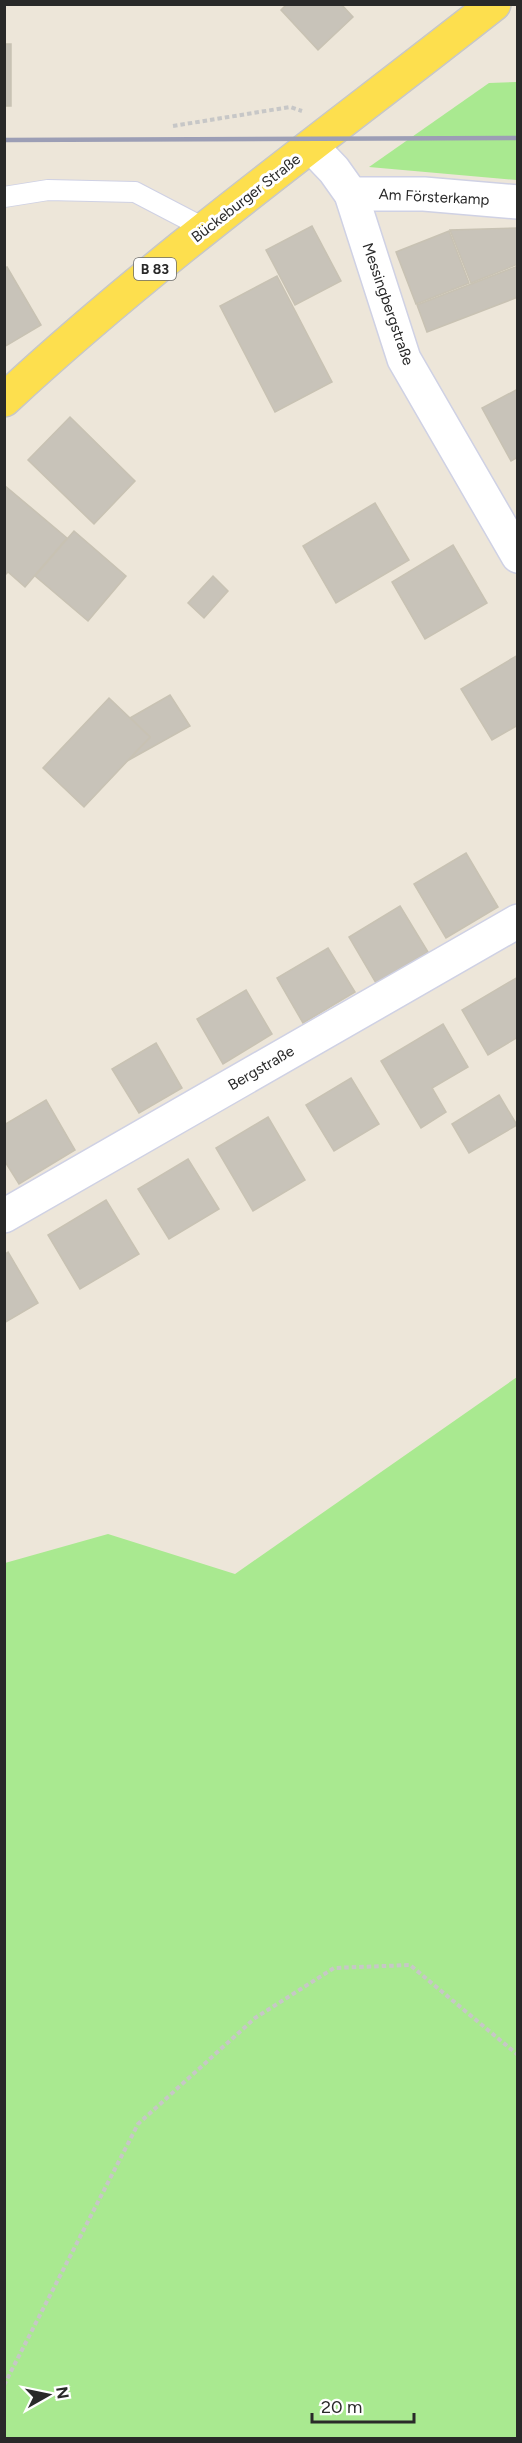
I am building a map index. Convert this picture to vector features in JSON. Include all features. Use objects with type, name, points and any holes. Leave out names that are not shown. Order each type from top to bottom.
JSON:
[{"type":"main road","name":"Bückeburger Straße","points":[[4,400],[44,363],[204,228],[312,147],[494,4]]},
{"type":"street","name":"Messingbergstraße","points":[[312,147],[334,170],[351,194],[404,359],[518,556]]},
{"type":"street","name":"Am Försterkamp","points":[[351,194],[424,194],[518,202]]},
{"type":"street","name":"Bergstraße","points":[[4,1216],[518,921]]},
{"type":"lane","points":[[4,197],[48,190],[135,192],[204,228]]},
{"type":"path","points":[[173,126],[290,107],[340,125]]},
{"type":"path","points":[[4,2385],[138,2124],[255,2018],[334,1968],[410,1965],[518,2055]]},
{"type":"green space","points":[[517,82],[517,180],[369,167],[489,83]]},
{"type":"green space","points":[[517,1377],[517,2438],[5,2438],[5,1563],[108,1534],[235,1574]]},
{"type":"building","points":[[287,4],[341,4],[353,17],[318,50],[281,10]]},
{"type":"building","points":[[4,44],[11,44],[11,106],[4,106]]},
{"type":"building","points":[[312,226],[341,281],[295,305],[266,250]]},
{"type":"building","points":[[518,228],[518,264],[471,283],[450,230]]},
{"type":"building","points":[[449,231],[469,283],[416,304],[396,252]]},
{"type":"building","points":[[518,266],[518,297],[427,332],[417,305]]},
{"type":"building","points":[[7,267],[41,325],[4,347],[4,268]]},
{"type":"building","points":[[277,276],[332,382],[275,412],[220,306]]},
{"type":"building","points":[[518,389],[518,457],[511,461],[482,408]]},
{"type":"building","points":[[70,417],[135,481],[94,524],[28,460]]},
{"type":"building","points":[[4,485],[67,538],[25,587],[8,572],[4,576]]},
{"type":"building","points":[[375,503],[409,560],[336,603],[303,546]]},
{"type":"building","points":[[74,531],[126,576],[88,621],[35,576]]},
{"type":"building","points":[[453,545],[487,603],[425,639],[392,582]]},
{"type":"building","points":[[213,576],[228,591],[204,618],[188,603]]},
{"type":"building","points":[[518,655],[518,725],[492,740],[461,689]]},
{"type":"building","points":[[170,695],[190,726],[127,761],[150,737],[130,718]]},
{"type":"building","points":[[109,698],[150,737],[84,807],[43,768]]},
{"type":"building","points":[[466,853],[498,907],[446,938],[414,884]]},
{"type":"building","points":[[400,906],[428,952],[376,983],[349,937]]},
{"type":"building","points":[[328,948],[355,992],[303,1023],[277,978]]},
{"type":"building","points":[[518,977],[518,1037],[488,1055],[462,1010]]},
{"type":"building","points":[[246,990],[272,1034],[223,1064],[197,1019]]},
{"type":"building","points":[[443,1024],[468,1067],[432,1088],[446,1112],[421,1128],[381,1061]]},
{"type":"building","points":[[156,1043],[182,1088],[139,1113],[112,1069]]},
{"type":"building","points":[[351,1078],[379,1124],[334,1151],[306,1105]]},
{"type":"building","points":[[499,1095],[517,1125],[469,1153],[452,1124]]},
{"type":"building","points":[[46,1100],[75,1150],[19,1184],[4,1160],[4,1125]]},
{"type":"building","points":[[268,1117],[305,1180],[253,1211],[216,1148]]},
{"type":"building","points":[[188,1159],[219,1209],[169,1239],[138,1189]]},
{"type":"building","points":[[106,1200],[139,1254],[80,1289],[48,1235]]},
{"type":"building","points":[[8,1252],[38,1303],[4,1323],[4,1255]]},
{"type":"railway","points":[[4,140],[518,138]]}]
